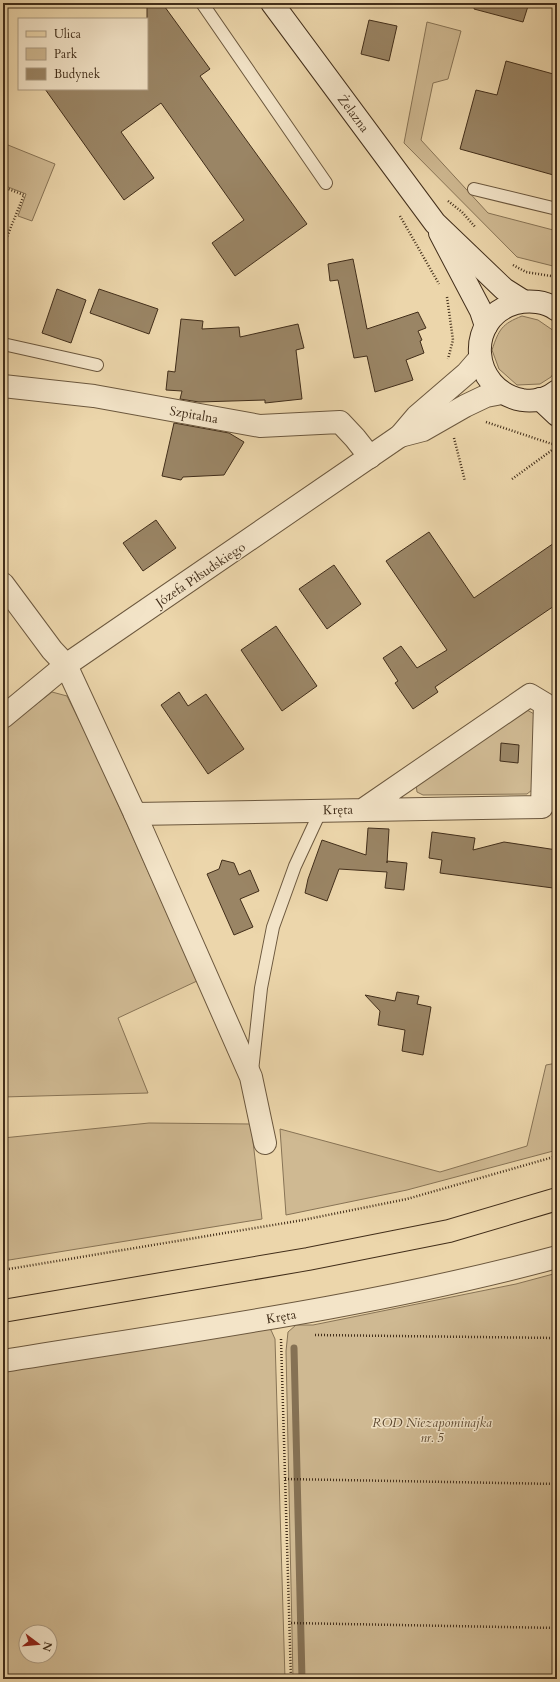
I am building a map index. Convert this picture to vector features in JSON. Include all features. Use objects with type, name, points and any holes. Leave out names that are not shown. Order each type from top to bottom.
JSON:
[{"type":"main road","points":[[3,1311],[300,1261],[442,1232],[557,1199]]},
{"type":"street","name":"Żelazna","points":[[272,3],[435,223]]},
{"type":"street","points":[[435,223],[504,289],[523,301]]},
{"type":"street","points":[[435,223],[448,252],[481,311],[486,326]]},
{"type":"street","points":[[556,308],[540,302],[523,301],[509,305],[495,314],[486,326],[480,342],[480,358],[484,372],[491,383],[502,393],[527,401],[549,395],[557,415]]},
{"type":"street","points":[[400,436],[417,416],[451,387],[480,358]]},
{"type":"street","name":"Szpitalna","points":[[3,386],[94,396],[260,426],[340,422],[370,457]]},
{"type":"street","points":[[400,436],[423,430],[486,396],[502,393]]},
{"type":"street","name":"Józefa Piłsudskiego","points":[[3,716],[66,665],[400,436]]},
{"type":"street","points":[[3,584],[52,650],[66,665],[135,814],[251,1078],[265,1143]]},
{"type":"street","name":"Kręta","points":[[135,814],[542,807],[545,704],[530,695],[364,809]]},
{"type":"street","name":"Kręta","points":[[3,1361],[387,1297],[508,1270],[557,1257]]},
{"type":"lane","points":[[202,3],[326,183]]},
{"type":"lane","points":[[474,189],[557,209]]},
{"type":"lane","points":[[3,344],[97,365]]},
{"type":"lane","points":[[251,1078],[261,988],[273,927],[295,866],[321,810]]},
{"type":"path","points":[[3,187],[24,195],[4,244],[3,243]]},
{"type":"path","points":[[397,211],[447,298],[453,340],[445,375],[451,387]]},
{"type":"path","points":[[465,406],[474,418],[552,444],[556,449],[512,479]]},
{"type":"path","points":[[453,437],[465,481]]},
{"type":"path","points":[[552,444],[557,440]]},
{"type":"path","points":[[3,1270],[325,1216],[407,1198],[557,1156]]},
{"type":"path","points":[[280,1316],[291,1679]]},
{"type":"path","points":[[312,1334],[556,1338],[557,1408]]},
{"type":"path","points":[[285,1479],[557,1484]]},
{"type":"path","points":[[290,1623],[557,1628]]},
{"type":"green space","points":[[427,22],[461,31],[448,79],[433,83],[421,140],[488,213],[557,231],[557,267],[517,257],[404,143]]},
{"type":"green space","points":[[3,143],[55,164],[32,221],[18,216],[26,194],[3,185]]},
{"type":"green space","points":[[522,316],[538,320],[554,331],[557,338],[557,367],[551,377],[540,384],[517,385],[499,369],[492,350],[502,328]]},
{"type":"green space","points":[[52,692],[67,696],[92,746],[197,981],[118,1018],[148,1093],[3,1097],[3,730]]},
{"type":"green space","points":[[527,710],[536,715],[532,790],[527,794],[423,795],[417,792],[416,784]]},
{"type":"green space","points":[[557,1063],[557,1150],[407,1190],[286,1215],[280,1129],[440,1172],[527,1146],[546,1065]]},
{"type":"green space","points":[[149,1123],[251,1124],[262,1219],[3,1261],[3,1138]]},
{"type":"green space","name":"ROD Niezapominajka nr. 5","points":[[557,1273],[557,1679],[293,1679],[286,1351],[288,1332],[296,1325],[313,1325],[516,1284]]},
{"type":"green space","points":[[262,1326],[271,1330],[275,1339],[285,1679],[3,1679],[3,1370]]},
{"type":"building","points":[[147,3],[162,3],[210,69],[200,76],[307,224],[235,276],[212,243],[244,220],[161,103],[121,132],[154,178],[124,200],[46,90],[148,90]]},
{"type":"building","points":[[475,3],[529,3],[523,22],[474,9]]},
{"type":"building","points":[[369,20],[397,26],[389,61],[361,54]]},
{"type":"building","points":[[506,61],[557,75],[557,176],[460,149],[476,90],[497,95]]},
{"type":"building","points":[[353,259],[367,329],[418,312],[426,328],[418,331],[422,340],[420,341],[424,353],[406,360],[413,380],[375,392],[367,356],[354,358],[338,280],[330,281],[328,264]]},
{"type":"building","points":[[57,289],[86,300],[71,343],[42,333]]},
{"type":"building","points":[[99,289],[158,309],[149,334],[90,313]]},
{"type":"building","points":[[181,319],[203,321],[202,329],[239,327],[240,337],[298,324],[304,348],[296,350],[302,399],[265,403],[265,400],[199,402],[180,399],[182,391],[166,390],[168,371],[175,372]]},
{"type":"building","points":[[174,423],[229,433],[244,442],[224,475],[183,477],[181,480],[162,476]]},
{"type":"building","points":[[156,520],[176,548],[143,571],[123,543]]},
{"type":"building","points":[[429,532],[474,598],[557,541],[557,604],[435,687],[438,692],[413,709],[395,683],[398,681],[383,658],[401,646],[417,668],[447,650],[386,561]]},
{"type":"building","points":[[334,565],[361,604],[327,629],[299,589]]},
{"type":"building","points":[[276,626],[317,686],[282,711],[241,650]]},
{"type":"building","points":[[179,692],[188,706],[206,694],[244,749],[208,774],[161,705]]},
{"type":"building","points":[[501,743],[519,745],[518,763],[500,761]]},
{"type":"building","points":[[368,828],[389,829],[387,861],[407,863],[404,890],[385,888],[387,872],[339,869],[327,901],[305,893],[308,879],[322,840],[366,855]]},
{"type":"building","points":[[432,832],[475,838],[473,850],[504,842],[557,850],[553,888],[440,873],[442,860],[429,858]]},
{"type":"building","points":[[222,860],[234,863],[239,875],[250,870],[259,891],[240,899],[253,927],[234,935],[207,874],[219,869]]},
{"type":"building","points":[[397,992],[419,996],[417,1004],[431,1007],[423,1055],[402,1051],[405,1030],[378,1025],[380,1011],[365,995],[395,1001]]},
{"type":"waterway","points":[[294,1348],[302,1679]]}]
